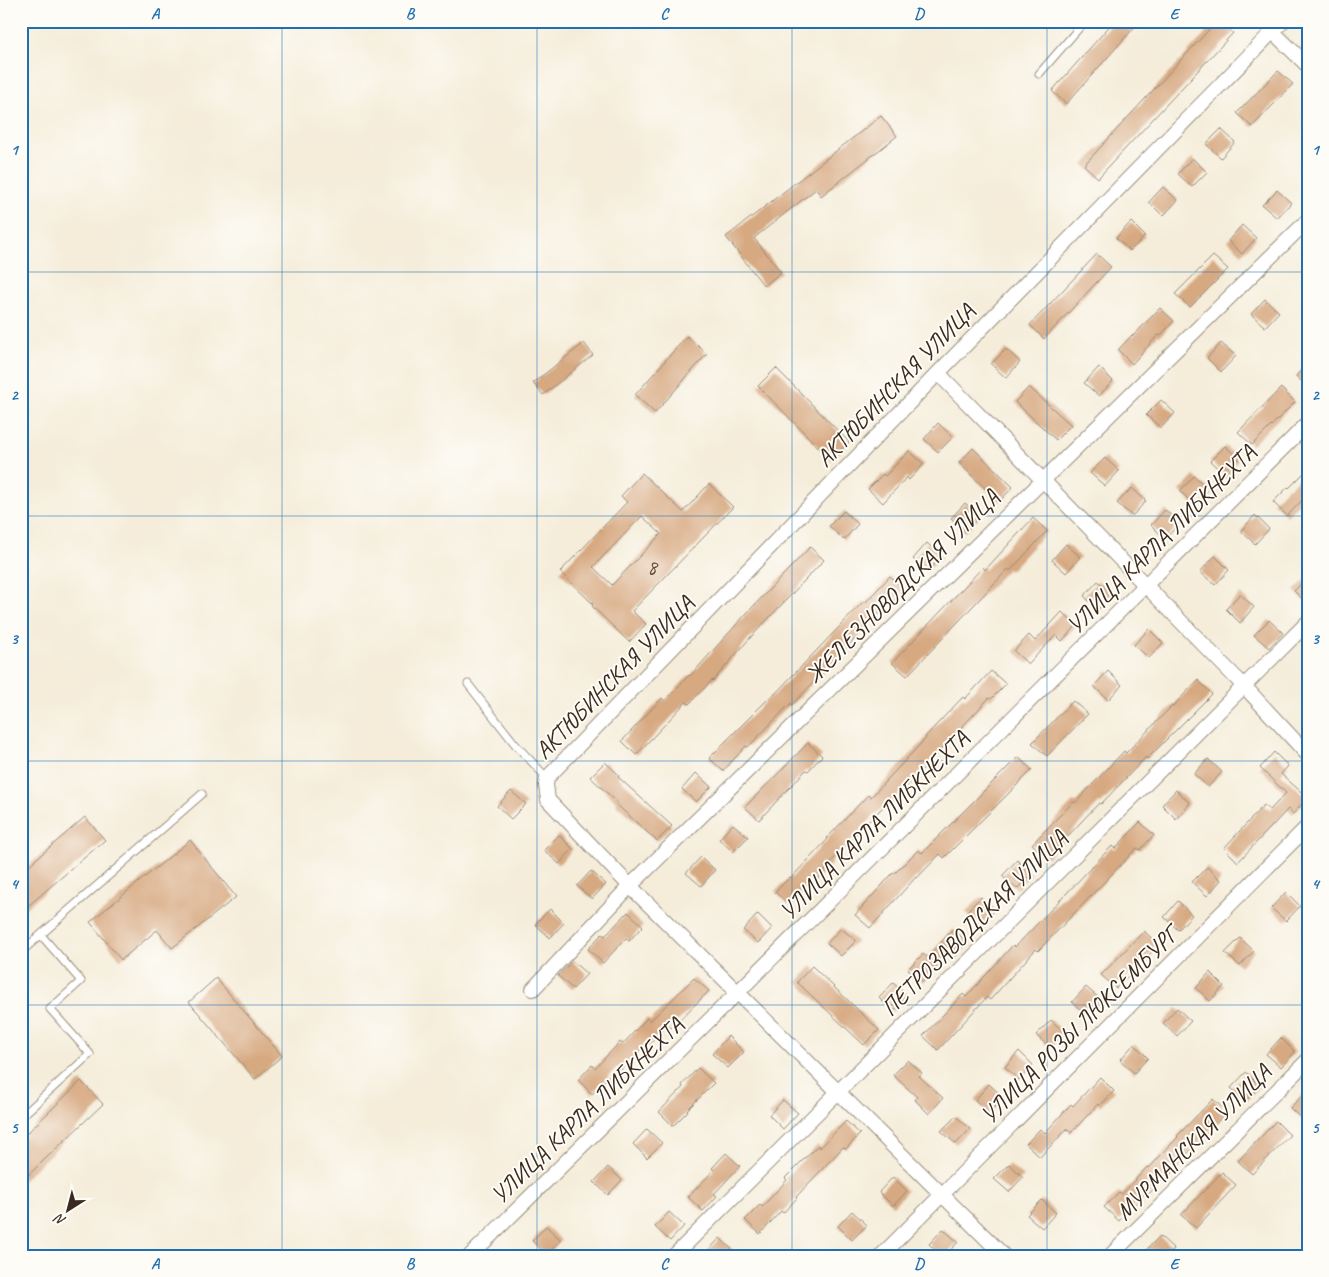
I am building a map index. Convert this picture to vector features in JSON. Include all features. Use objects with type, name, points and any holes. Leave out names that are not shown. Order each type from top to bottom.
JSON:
[{"type":"street","name":"АКТЮБИНСКАЯ УЛИЦА","points":[[546,781],[938,373],[1283,21]]},
{"type":"street","points":[[1272,31],[1308,66]]},
{"type":"street","name":"ЖЕЛЕЗНОВОДСКАЯ УЛИЦА","points":[[533,989],[630,886],[1308,220]]},
{"type":"street","points":[[938,373],[1244,686],[1308,755]]},
{"type":"street","name":"УЛИЦА КАРЛА ЛИБКНЕХТА","points":[[470,1256],[738,993],[1308,423]]},
{"type":"street","name":"ПЕТРОЗАВОДСКАЯ УЛИЦА","points":[[674,1256],[1308,622]]},
{"type":"street","points":[[546,781],[548,800],[630,886],[1004,1256]]},
{"type":"street","name":"УЛИЦА РОЗЫ ЛЮКСЕМБУРГ","points":[[880,1256],[1308,826]]},
{"type":"street","name":"МУРМАНСКАЯ УЛИЦА","points":[[1110,1256],[1308,1060]]},
{"type":"lane","points":[[1039,74],[1085,21]]},
{"type":"lane","points":[[468,684],[546,781]]},
{"type":"lane","points":[[21,952],[202,794]]},
{"type":"lane","points":[[21,1117],[90,1054],[50,1009],[82,981],[41,935]]},
{"type":"building","points":[[1114,21],[1140,21],[1066,104],[1052,91]]},
{"type":"building","points":[[1217,21],[1220,21],[1233,33],[1098,178],[1084,165]]},
{"type":"building","points":[[1278,71],[1293,84],[1252,127],[1237,113]]},
{"type":"building","points":[[881,116],[897,136],[821,196],[816,189],[754,238],[781,272],[764,286],[726,237]]},
{"type":"building","points":[[1221,129],[1235,142],[1221,158],[1206,144]]},
{"type":"building","points":[[1192,158],[1207,172],[1192,187],[1178,174]]},
{"type":"building","points":[[1163,187],[1178,200],[1163,216],[1149,202]]},
{"type":"building","points":[[1277,190],[1291,203],[1277,218],[1262,205]]},
{"type":"building","points":[[1131,222],[1145,236],[1130,251],[1116,238]]},
{"type":"building","points":[[1242,225],[1256,238],[1242,254],[1228,241]]},
{"type":"building","points":[[1097,254],[1111,267],[1044,339],[1030,325]]},
{"type":"building","points":[[1213,256],[1228,269],[1190,307],[1175,294]]},
{"type":"building","points":[[1265,299],[1279,312],[1265,327],[1251,314]]},
{"type":"building","points":[[1160,308],[1174,321],[1160,336],[1158,335],[1132,364],[1118,350]]},
{"type":"building","points":[[687,336],[707,354],[655,413],[635,395]]},
{"type":"building","points":[[584,343],[593,355],[543,395],[533,383]]},
{"type":"building","points":[[1221,343],[1236,356],[1221,372],[1207,358]]},
{"type":"building","points":[[1006,349],[1020,362],[1006,378],[991,364]]},
{"type":"building","points":[[1308,363],[1308,388],[1296,376]]},
{"type":"building","points":[[1099,367],[1113,381],[1099,396],[1084,383]]},
{"type":"building","points":[[776,368],[849,442],[831,460],[758,386]]},
{"type":"building","points":[[1029,387],[1071,425],[1056,440],[1015,402]]},
{"type":"building","points":[[1281,388],[1295,402],[1252,445],[1238,432]]},
{"type":"building","points":[[1161,400],[1175,413],[1161,428],[1146,415]]},
{"type":"building","points":[[938,423],[953,437],[938,452],[924,439]]},
{"type":"building","points":[[1225,446],[1239,459],[1225,475],[1210,461]]},
{"type":"building","points":[[973,448],[1013,487],[999,502],[959,463]]},
{"type":"building","points":[[909,451],[924,464],[909,480],[907,477],[883,503],[868,489],[883,474],[885,476]]},
{"type":"building","points":[[1105,458],[1119,471],[1105,486],[1090,473]]},
{"type":"building","points":[[1308,469],[1308,494],[1287,516],[1273,502]]},
{"type":"building","points":[[642,473],[683,512],[709,484],[733,507],[632,611],[646,624],[629,642],[560,572],[627,502],[621,496]],"holes":[[[642,516],[661,534],[612,585],[593,567]]]},
{"type":"building","points":[[1194,476],[1209,489],[1194,505],[1180,491]]},
{"type":"building","points":[[1132,488],[1146,501],[1132,516],[1117,503]]},
{"type":"building","points":[[965,503],[980,516],[965,532],[951,518]]},
{"type":"building","points":[[1165,510],[1180,523],[1165,539],[1151,525]]},
{"type":"building","points":[[844,511],[858,524],[844,540],[829,526]]},
{"type":"building","points":[[1255,515],[1269,529],[1255,544],[1241,531]]},
{"type":"building","points":[[1033,518],[1047,531],[1010,571],[1008,569],[907,676],[892,663],[983,567],[985,570]]},
{"type":"building","points":[[927,543],[942,557],[927,572],[913,559]]},
{"type":"building","points":[[1066,544],[1080,557],[1066,573],[1052,560]]},
{"type":"building","points":[[810,547],[824,560],[750,638],[713,681],[689,704],[686,702],[636,755],[622,741],[662,698],[665,701],[690,676]]},
{"type":"building","points":[[1215,556],[1229,570],[1215,585],[1200,572]]},
{"type":"building","points":[[890,576],[904,590],[890,605],[888,604],[792,705],[791,703],[723,771],[709,758],[771,698]]},
{"type":"building","points":[[1308,577],[1308,604],[1294,591]]},
{"type":"building","points":[[1098,581],[1112,594],[1098,610],[1084,596]]},
{"type":"building","points":[[1240,594],[1254,607],[1240,623],[1226,609]]},
{"type":"building","points":[[1062,612],[1076,626],[1062,641],[1056,635],[1028,664],[1014,651],[1029,635],[1035,641]]},
{"type":"building","points":[[1269,620],[1283,633],[1269,648],[1254,635]]},
{"type":"building","points":[[1149,629],[1163,643],[1149,658],[1134,645]]},
{"type":"building","points":[[991,671],[1006,684],[991,699],[989,698],[892,802],[890,800],[867,823],[818,879],[816,877],[789,905],[775,892],[791,878],[868,795],[871,797],[939,722],[963,697],[965,699]]},
{"type":"building","points":[[1108,671],[1122,685],[1108,700],[1094,686]]},
{"type":"building","points":[[1198,680],[1212,694],[1147,759],[1146,757],[1101,804],[1099,803],[1047,858],[1032,844]]},
{"type":"building","points":[[1073,701],[1088,714],[1047,756],[1032,743]]},
{"type":"building","points":[[808,743],[822,756],[808,771],[806,770],[759,820],[745,807]]},
{"type":"building","points":[[1274,752],[1288,766],[1281,774],[1308,798],[1293,814],[1288,809],[1238,862],[1224,848],[1264,805],[1270,810],[1286,793],[1260,768]]},
{"type":"building","points":[[1018,757],[1032,770],[944,858],[940,854],[916,877],[870,928],[855,915],[893,873],[918,850],[922,853]]},
{"type":"building","points":[[1208,759],[1222,772],[1208,787],[1194,774]]},
{"type":"building","points":[[605,762],[619,775],[618,777],[672,826],[657,841],[616,804],[617,802],[590,777]]},
{"type":"building","points":[[696,773],[711,787],[696,802],[682,789]]},
{"type":"building","points":[[1176,790],[1190,803],[1176,819],[1162,805]]},
{"type":"building","points":[[511,791],[526,804],[511,819],[497,806]]},
{"type":"building","points":[[85,817],[105,840],[21,912],[21,872]]},
{"type":"building","points":[[1140,822],[1154,835],[1140,850],[1137,848],[1038,951],[1036,949],[990,1000],[987,997],[938,1050],[923,1036],[963,994],[966,997],[1013,945],[1015,947],[1112,846],[1115,849]]},
{"type":"building","points":[[733,824],[748,837],[733,852],[719,839]]},
{"type":"building","points":[[559,835],[573,849],[559,864],[544,850]]},
{"type":"building","points":[[190,840],[236,897],[172,948],[157,930],[121,960],[90,922]]},
{"type":"building","points":[[701,857],[715,870],[701,886],[686,873]]},
{"type":"building","points":[[1017,860],[1031,874],[1017,889],[1002,876]]},
{"type":"building","points":[[1207,867],[1221,880],[1207,896],[1192,882]]},
{"type":"building","points":[[591,871],[606,884],[592,899],[577,886]]},
{"type":"building","points":[[1286,892],[1300,906],[1286,921],[1271,908]]},
{"type":"building","points":[[981,897],[995,910],[980,926],[966,912]]},
{"type":"building","points":[[1178,901],[1192,915],[1178,930],[1164,917]]},
{"type":"building","points":[[550,909],[564,923],[550,938],[535,924]]},
{"type":"building","points":[[628,912],[643,926],[629,941],[626,938],[603,963],[588,949],[602,934],[605,936]]},
{"type":"building","points":[[758,914],[772,928],[758,943],[743,930]]},
{"type":"building","points":[[841,928],[856,941],[841,956],[827,943]]},
{"type":"building","points":[[953,929],[967,942],[953,958],[949,954],[923,982],[908,969],[923,954],[927,957]]},
{"type":"building","points":[[1144,931],[1159,945],[1116,988],[1101,975]]},
{"type":"building","points":[[1240,938],[1254,951],[1240,966],[1225,953]]},
{"type":"building","points":[[572,961],[587,974],[573,989],[558,976]]},
{"type":"building","points":[[812,966],[879,1030],[864,1045],[797,982]]},
{"type":"building","points":[[1210,972],[1224,986],[1210,1001],[1196,988]]},
{"type":"building","points":[[216,978],[282,1056],[255,1079],[189,1002]]},
{"type":"building","points":[[694,978],[709,991],[671,1028],[668,1025],[621,1070],[617,1067],[592,1094],[578,1080],[592,1065],[595,1068],[620,1042],[623,1044],[647,1018],[650,1021]]},
{"type":"building","points":[[893,983],[908,996],[893,1012],[879,998]]},
{"type":"building","points":[[1086,987],[1101,1000],[1086,1015],[1072,1002]]},
{"type":"building","points":[[1177,1008],[1191,1021],[1177,1036],[1163,1023]]},
{"type":"building","points":[[1051,1020],[1065,1033],[1050,1048],[1036,1035]]},
{"type":"building","points":[[728,1036],[744,1052],[728,1068],[712,1054]]},
{"type":"building","points":[[1281,1038],[1295,1052],[1281,1067],[1266,1054]]},
{"type":"building","points":[[1134,1044],[1148,1058],[1134,1073],[1120,1060]]},
{"type":"building","points":[[1019,1051],[1033,1065],[1019,1080],[1005,1067]]},
{"type":"building","points":[[908,1060],[922,1073],[919,1076],[943,1098],[929,1114],[915,1100],[917,1097],[893,1075]]},
{"type":"building","points":[[698,1068],[714,1083],[673,1126],[659,1112]]},
{"type":"building","points":[[1246,1072],[1260,1086],[1246,1101],[1231,1088]]},
{"type":"building","points":[[1100,1077],[1114,1091],[1100,1106],[1098,1104],[1071,1133],[1067,1129],[1040,1157],[1026,1144],[1040,1129],[1045,1133],[1071,1104],[1073,1106]]},
{"type":"building","points":[[81,1081],[103,1104],[21,1182],[21,1139]]},
{"type":"building","points":[[989,1084],[1004,1098],[989,1113],[975,1100]]},
{"type":"building","points":[[1308,1089],[1308,1125],[1290,1108]]},
{"type":"building","points":[[1213,1099],[1227,1112],[1184,1157],[1171,1174],[1169,1172],[1147,1196],[1145,1193],[1119,1221],[1104,1207],[1119,1192],[1122,1194],[1147,1167],[1149,1168]]},
{"type":"building","points":[[783,1100],[798,1113],[783,1129],[769,1115]]},
{"type":"building","points":[[956,1116],[970,1129],[956,1144],[941,1131]]},
{"type":"building","points":[[846,1121],[860,1134],[846,1149],[843,1147],[783,1213],[781,1211],[760,1234],[745,1220],[760,1205],[762,1207],[787,1180],[785,1178],[818,1145],[820,1148]]},
{"type":"building","points":[[1276,1121],[1290,1135],[1252,1174],[1238,1161]]},
{"type":"building","points":[[647,1129],[662,1143],[647,1158],[633,1144]]},
{"type":"building","points":[[726,1153],[740,1166],[714,1194],[717,1196],[703,1211],[688,1197],[714,1170],[712,1168]]},
{"type":"building","points":[[1009,1164],[1023,1177],[1009,1192],[994,1179]]},
{"type":"building","points":[[608,1167],[622,1180],[608,1195],[594,1182]]},
{"type":"building","points":[[1222,1172],[1236,1185],[1196,1228],[1181,1215]]},
{"type":"building","points":[[893,1177],[907,1191],[893,1206],[879,1192]]},
{"type":"building","points":[[1042,1200],[1056,1213],[1042,1228],[1027,1215]]},
{"type":"building","points":[[852,1211],[867,1225],[852,1240],[838,1226]]},
{"type":"building","points":[[669,1212],[684,1226],[670,1241],[655,1227]]},
{"type":"building","points":[[546,1226],[561,1240],[547,1255],[532,1241]]},
{"type":"building","points":[[943,1229],[958,1242],[945,1256],[942,1256],[929,1244]]},
{"type":"building","points":[[1160,1236],[1174,1249],[1168,1256],[1150,1256],[1145,1251]]},
{"type":"building","points":[[720,1238],[739,1256],[703,1256]]}]
